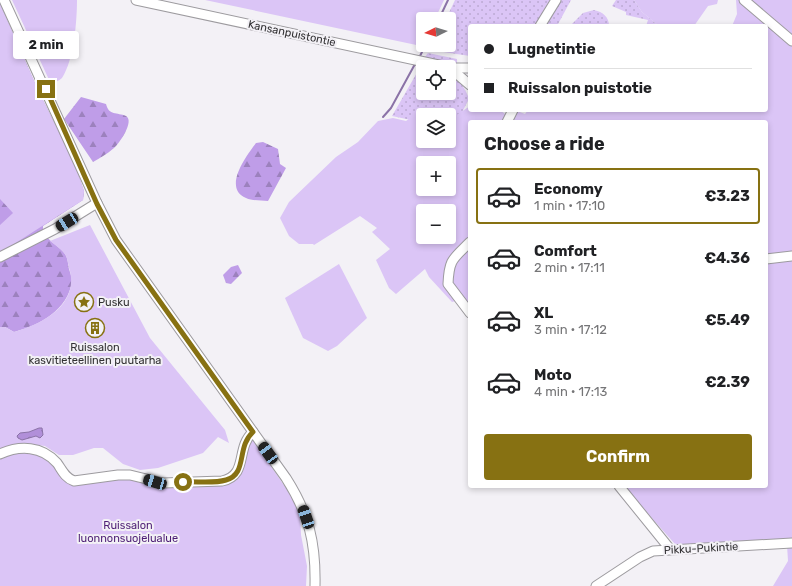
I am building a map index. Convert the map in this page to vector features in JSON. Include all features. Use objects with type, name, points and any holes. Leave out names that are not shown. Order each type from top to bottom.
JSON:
[{"type":"street","points":[[4,0],[97,204],[116,240],[286,478],[302,505],[311,532],[315,586]]},
{"type":"street","name":"Kansanpuistontie","points":[[136,0],[416,60]]},
{"type":"street","points":[[541,24],[556,0]]},
{"type":"street","points":[[744,0],[792,41]]},
{"type":"street","name":"Kansanpuistontie","points":[[456,67],[468,68]]},
{"type":"street","points":[[456,73],[468,83]]},
{"type":"street","points":[[0,257],[97,204]]},
{"type":"street","points":[[468,244],[452,258],[449,269],[448,284],[468,310]]},
{"type":"street","points":[[768,259],[792,256]]},
{"type":"street","points":[[0,454],[16,449],[36,449],[51,457],[66,476],[74,481],[118,475],[130,475],[163,482],[222,481],[228,480],[238,472],[244,444],[253,432]]},
{"type":"street","points":[[621,488],[670,549]]},
{"type":"street","name":"Pikku-Pukintie","points":[[596,586],[640,557],[653,551],[792,543]]},
{"type":"green space","points":[[12,0],[77,0],[72,51],[66,70],[62,78],[59,80],[51,84]]},
{"type":"green space","points":[[205,0],[444,0],[438,12],[416,12],[416,45]]},
{"type":"green space","points":[[455,0],[554,0],[539,24],[468,24],[468,56],[443,52],[456,52],[456,12],[449,12]]},
{"type":"green space","points":[[559,0],[571,0],[558,24],[544,24]]},
{"type":"green space","points":[[616,0],[634,0],[642,12],[657,24],[647,24],[648,20],[626,15],[626,12],[612,6]]},
{"type":"green space","points":[[634,0],[718,0],[717,4],[708,6],[695,24],[657,24],[642,12]]},
{"type":"green space","points":[[736,0],[792,0],[792,540],[684,547],[675,544],[625,488],[768,488],[768,120],[510,120],[516,112],[525,114],[526,112],[768,112],[768,24],[733,24],[737,14]]},
{"type":"green space","points":[[0,4],[38,90],[74,163],[84,191],[83,200],[43,226],[45,235],[67,257],[72,281],[65,300],[51,315],[33,325],[14,332],[5,327],[0,327]]},
{"type":"green space","points":[[0,4],[38,90],[74,163],[84,191],[83,200],[0,253],[0,225],[13,213],[0,199]]},
{"type":"green space","points":[[594,10],[600,12],[605,15],[609,24],[572,24],[583,13]]},
{"type":"green space","points":[[428,53],[457,59],[457,65],[456,60],[433,60],[424,58]]},
{"type":"green space","points":[[416,74],[416,100],[456,100],[456,80],[466,91],[468,101],[460,116],[456,118],[456,108],[416,108],[416,116],[411,120],[392,116]]},
{"type":"green space","points":[[81,97],[106,104],[107,108],[111,112],[126,116],[129,123],[116,146],[93,162],[64,119]]},
{"type":"green space","points":[[468,107],[468,112],[502,112],[507,120],[468,120],[468,310],[459,300],[452,302],[429,277],[425,269],[396,294],[389,288],[376,260],[390,249],[372,232],[377,228],[360,216],[314,245],[299,244],[289,236],[280,218],[289,202],[336,157],[358,142],[378,121],[393,118],[406,121],[416,114],[416,148],[456,148],[456,115]]},
{"type":"green space","points":[[263,142],[278,149],[280,164],[286,168],[268,201],[248,199],[239,193],[236,187],[236,179],[247,155],[256,143]]},
{"type":"green space","points":[[90,225],[150,338],[225,430],[229,443],[218,437],[203,453],[158,468],[140,470],[123,464],[103,448],[94,448],[73,455],[59,455],[45,446],[37,445],[13,447],[0,451],[0,327],[5,327],[14,332],[36,324],[56,311],[69,294],[71,283],[70,271],[65,255],[50,241]]},
{"type":"green space","points":[[339,264],[367,318],[337,346],[328,351],[303,338],[285,298]]},
{"type":"green space","points":[[238,265],[242,273],[231,284],[226,283],[223,275],[231,267]]},
{"type":"green space","name":"Ruissalon luonnonsuojelualue","points":[[251,437],[292,497],[300,513],[301,535],[307,566],[306,586],[0,586],[0,455],[39,451],[68,479],[127,476],[153,481],[226,482]]},
{"type":"green space","points":[[787,545],[792,545],[792,586],[773,586],[788,561]]},
{"type":"water","points":[[42,428],[43,435],[40,438],[36,436],[22,440],[17,436],[20,433],[29,432]]},
{"type":"waterway","points":[[442,12],[448,0]]},
{"type":"waterway","points":[[419,58],[422,52]]},
{"type":"waterway","points":[[383,117],[391,108],[415,64]]},
{"type":"place","name":"Pusku","points":[[84,302]]},
{"type":"place","name":"Ruissalon kasvitieteellinen puutarha","points":[[95,328]]},
{"type":"route","points":[[46,89],[97,204],[116,240],[253,432],[243,446],[241,464],[238,472],[233,477],[222,481],[183,482]]}]
